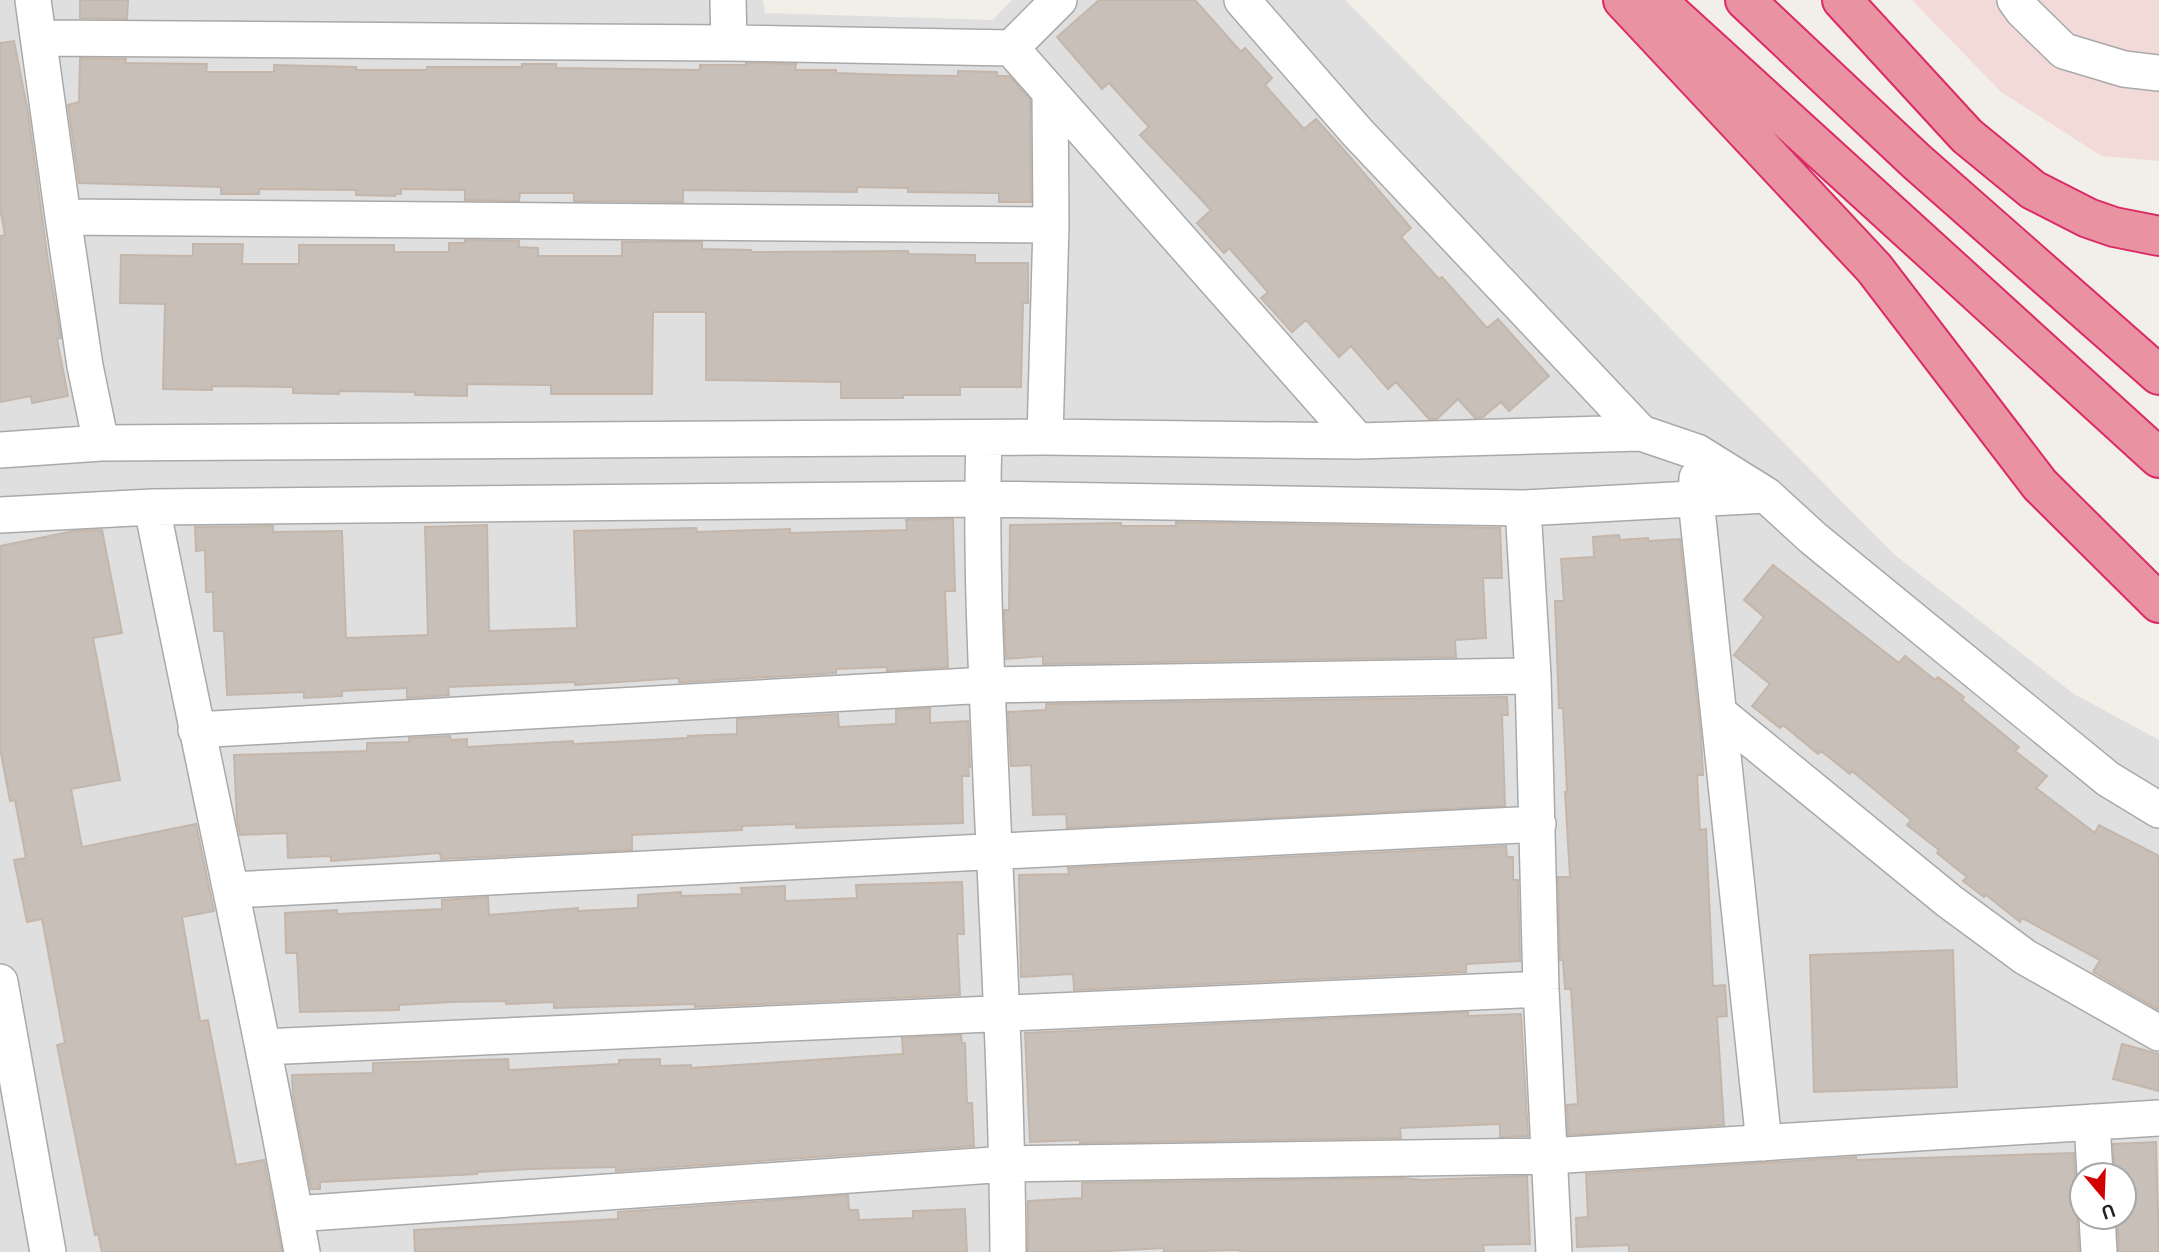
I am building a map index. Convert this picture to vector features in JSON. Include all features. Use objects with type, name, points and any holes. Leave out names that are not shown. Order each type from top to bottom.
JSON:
[{"type":"highway","points":[[1623,0],[1874,268],[2040,485],[2159,603]]},
{"type":"highway","points":[[1656,0],[2159,458]]},
{"type":"highway","points":[[1745,0],[1916,161],[2159,375]]},
{"type":"highway","points":[[1842,0],[1967,136],[2033,190],[2088,218],[2114,227],[2159,236]]},
{"type":"street","points":[[33,0],[85,366],[101,443]]},
{"type":"street","points":[[728,0],[729,43]]},
{"type":"street","points":[[39,38],[1011,48],[1059,0]]},
{"type":"street","points":[[1242,0],[1357,132],[1641,433]]},
{"type":"street","points":[[2015,0],[2064,51],[2124,69],[2159,73]]},
{"type":"street","points":[[1011,48],[1358,441]]},
{"type":"street","points":[[1045,437],[1051,225],[1050,92]]},
{"type":"street","points":[[63,217],[1051,225]]},
{"type":"street","points":[[0,450],[101,443],[1045,437],[1358,441],[1641,433],[1697,452],[1766,495],[1813,538],[2108,779],[2159,810]]},
{"type":"street","points":[[984,438],[982,499],[987,685],[1002,1015],[1007,1252]]},
{"type":"street","points":[[1697,452],[1696,500],[1764,1143]]},
{"type":"street","points":[[0,515],[152,507],[982,499],[1523,508],[1766,495]]},
{"type":"street","points":[[152,507],[196,730],[264,1048],[302,1252]]},
{"type":"street","points":[[1523,508],[1533,676],[1541,989],[1554,1252]]},
{"type":"street","points":[[196,730],[987,685],[1533,676]]},
{"type":"street","points":[[1719,713],[1949,901],[2025,957],[2159,1033]]},
{"type":"street","points":[[232,890],[1538,824]]},
{"type":"street","points":[[0,982],[48,1252]]},
{"type":"street","points":[[264,1048],[1541,989]]},
{"type":"street","points":[[295,1214],[1007,1164],[1550,1156],[2159,1118]]},
{"type":"street","points":[[2092,1122],[2094,1161]]},
{"type":"street","points":[[2098,1231],[2099,1252]]},
{"type":"shaded area","points":[[0,0],[763,0],[765,13],[993,20],[1012,0],[1345,0],[1895,555],[2074,694],[2159,740],[2159,1252],[0,1252]]},
{"type":"shaded area","points":[[1912,0],[2159,0],[2159,161],[2102,156],[2001,92]]},
{"type":"building","points":[[80,0],[128,0],[127,19],[80,18]]},
{"type":"building","points":[[1099,0],[1195,0],[1241,52],[1245,48],[1272,78],[1265,85],[1304,129],[1316,119],[1344,150],[1411,228],[1401,237],[1439,279],[1442,277],[1487,328],[1498,319],[1549,376],[1509,411],[1501,402],[1483,417],[1475,418],[1458,399],[1437,419],[1429,419],[1396,382],[1388,389],[1351,346],[1339,357],[1306,320],[1292,332],[1261,298],[1268,292],[1229,248],[1224,253],[1197,223],[1211,210],[1140,135],[1149,127],[1109,83],[1102,89],[1057,37]]},
{"type":"building","points":[[14,41],[28,112],[61,338],[57,339],[68,396],[32,403],[31,396],[0,402],[0,236],[5,235],[0,208],[0,43]]},
{"type":"building","points":[[80,58],[126,59],[125,63],[207,64],[206,72],[274,72],[274,65],[356,67],[356,70],[427,70],[427,67],[522,67],[522,64],[556,64],[556,68],[700,70],[700,65],[746,63],[796,64],[795,70],[836,70],[836,73],[958,76],[958,71],[997,72],[997,76],[1009,76],[1030,99],[1031,202],[999,202],[999,193],[908,192],[908,188],[857,187],[857,192],[683,190],[683,202],[574,201],[574,193],[520,193],[519,201],[465,200],[465,190],[401,189],[401,194],[395,196],[356,195],[356,190],[259,189],[259,194],[221,194],[221,187],[79,183],[68,105],[79,102]]},
{"type":"building","points":[[465,240],[519,241],[519,247],[538,248],[538,256],[622,256],[622,242],[702,242],[702,249],[751,252],[908,251],[908,254],[975,255],[975,263],[1028,263],[1028,303],[1023,303],[1021,387],[960,387],[960,395],[841,398],[841,382],[706,380],[706,312],[653,312],[652,394],[551,394],[551,385],[467,384],[467,396],[415,395],[415,392],[293,393],[293,387],[212,386],[212,390],[163,389],[165,304],[120,303],[121,255],[193,256],[193,244],[243,244],[242,264],[299,264],[299,245],[394,245],[394,252],[449,252],[449,243],[465,243]]},
{"type":"building","points":[[953,519],[955,591],[945,591],[948,667],[887,671],[887,667],[836,669],[836,673],[685,682],[679,682],[679,678],[575,685],[575,682],[448,687],[449,695],[407,698],[407,688],[342,691],[342,696],[304,698],[304,692],[227,695],[224,631],[214,631],[213,592],[206,592],[205,550],[196,551],[195,527],[273,526],[273,532],[342,531],[346,638],[428,635],[425,527],[487,525],[489,631],[577,628],[574,531],[696,528],[697,532],[790,529],[790,533],[907,530],[906,520]]},
{"type":"building","points":[[1176,522],[1500,528],[1502,578],[1483,578],[1486,638],[1455,640],[1456,657],[1043,664],[1043,656],[1006,659],[1004,610],[1009,610],[1010,525],[1121,523],[1121,526],[1176,526]]},
{"type":"building","points":[[102,530],[122,633],[93,638],[120,780],[71,789],[82,847],[196,824],[214,911],[182,917],[200,1021],[208,1020],[236,1165],[264,1160],[282,1252],[102,1252],[98,1234],[95,1235],[57,1045],[65,1043],[42,919],[27,922],[14,860],[26,858],[15,800],[10,801],[0,748],[0,546],[74,531]]},
{"type":"building","points":[[1619,535],[1620,540],[1680,539],[1701,737],[1703,775],[1697,775],[1700,830],[1706,829],[1713,986],[1725,985],[1727,1016],[1717,1017],[1724,1125],[1568,1135],[1567,1105],[1578,1104],[1571,989],[1565,989],[1563,960],[1560,960],[1558,877],[1570,877],[1563,708],[1559,708],[1555,601],[1564,601],[1561,559],[1594,557],[1593,537]]},
{"type":"building","points":[[1773,565],[1899,663],[1905,656],[1935,680],[1938,677],[1964,697],[1962,700],[2019,747],[2015,751],[2047,776],[2036,788],[2095,833],[2099,825],[2159,856],[2159,1010],[2093,972],[2100,960],[2022,918],[2020,922],[1986,895],[1984,897],[1963,881],[1967,877],[1937,853],[1939,850],[1907,825],[1911,820],[1852,771],[1850,774],[1821,751],[1818,754],[1783,725],[1780,728],[1752,706],[1770,684],[1734,655],[1764,617],[1744,600]]},
{"type":"building","points":[[1507,697],[1508,715],[1502,715],[1505,806],[1067,828],[1066,814],[1033,815],[1031,765],[1011,766],[1008,712],[1046,710],[1046,704]]},
{"type":"building","points":[[930,708],[930,723],[968,721],[970,767],[969,776],[962,776],[963,823],[796,828],[796,824],[742,826],[742,830],[632,835],[632,850],[441,859],[440,853],[331,861],[331,856],[288,858],[287,833],[240,835],[237,821],[234,755],[367,751],[367,743],[409,742],[409,738],[450,736],[451,740],[467,739],[467,747],[688,738],[737,734],[737,719],[838,714],[839,727],[896,724],[896,710]]},
{"type":"building","points":[[1506,846],[1507,857],[1513,857],[1513,880],[1518,880],[1520,961],[1466,964],[1466,972],[1074,990],[1073,974],[1021,977],[1019,875],[1069,874],[1068,868]]},
{"type":"building","points":[[962,882],[964,934],[957,934],[960,995],[695,1007],[695,1004],[554,1008],[554,1002],[451,1002],[399,1005],[399,1010],[300,1012],[297,953],[286,953],[285,913],[337,910],[337,914],[442,909],[442,900],[488,897],[489,915],[578,908],[578,911],[638,908],[638,895],[681,892],[681,896],[742,894],[741,888],[785,886],[785,901],[857,898],[856,885]]},
{"type":"building","points":[[1953,950],[1957,1087],[1814,1092],[1810,955]]},
{"type":"building","points":[[1468,1012],[1468,1016],[1521,1014],[1528,1136],[1500,1137],[1500,1124],[1400,1128],[1401,1138],[1030,1142],[1025,1033]]},
{"type":"building","points":[[961,1035],[962,1043],[965,1043],[967,1103],[972,1103],[974,1146],[616,1171],[616,1167],[531,1169],[320,1182],[320,1189],[311,1189],[293,1096],[292,1075],[373,1073],[373,1063],[508,1059],[509,1070],[660,1059],[660,1066],[691,1065],[691,1068],[903,1054],[902,1038]]},
{"type":"building","points":[[2122,1044],[2159,1054],[2159,1091],[2113,1079]]},
{"type":"building","points":[[2156,1142],[2159,1252],[2119,1252],[2118,1231],[2138,1231],[2138,1161],[2114,1161],[2113,1144]]},
{"type":"building","points":[[2074,1153],[2074,1161],[2068,1161],[2068,1231],[2078,1231],[2079,1252],[1629,1252],[1629,1245],[1577,1247],[1576,1218],[1588,1217],[1586,1174],[1856,1157],[1857,1160]]},
{"type":"building","points":[[1527,1176],[1530,1244],[1483,1245],[1484,1252],[1164,1252],[1164,1248],[1028,1252],[1028,1201],[1082,1198],[1082,1183],[1403,1178],[1423,1180]]},
{"type":"building","points":[[848,1195],[849,1210],[858,1210],[859,1220],[913,1218],[913,1211],[965,1209],[967,1252],[415,1252],[414,1230],[618,1219],[618,1212]]}]
